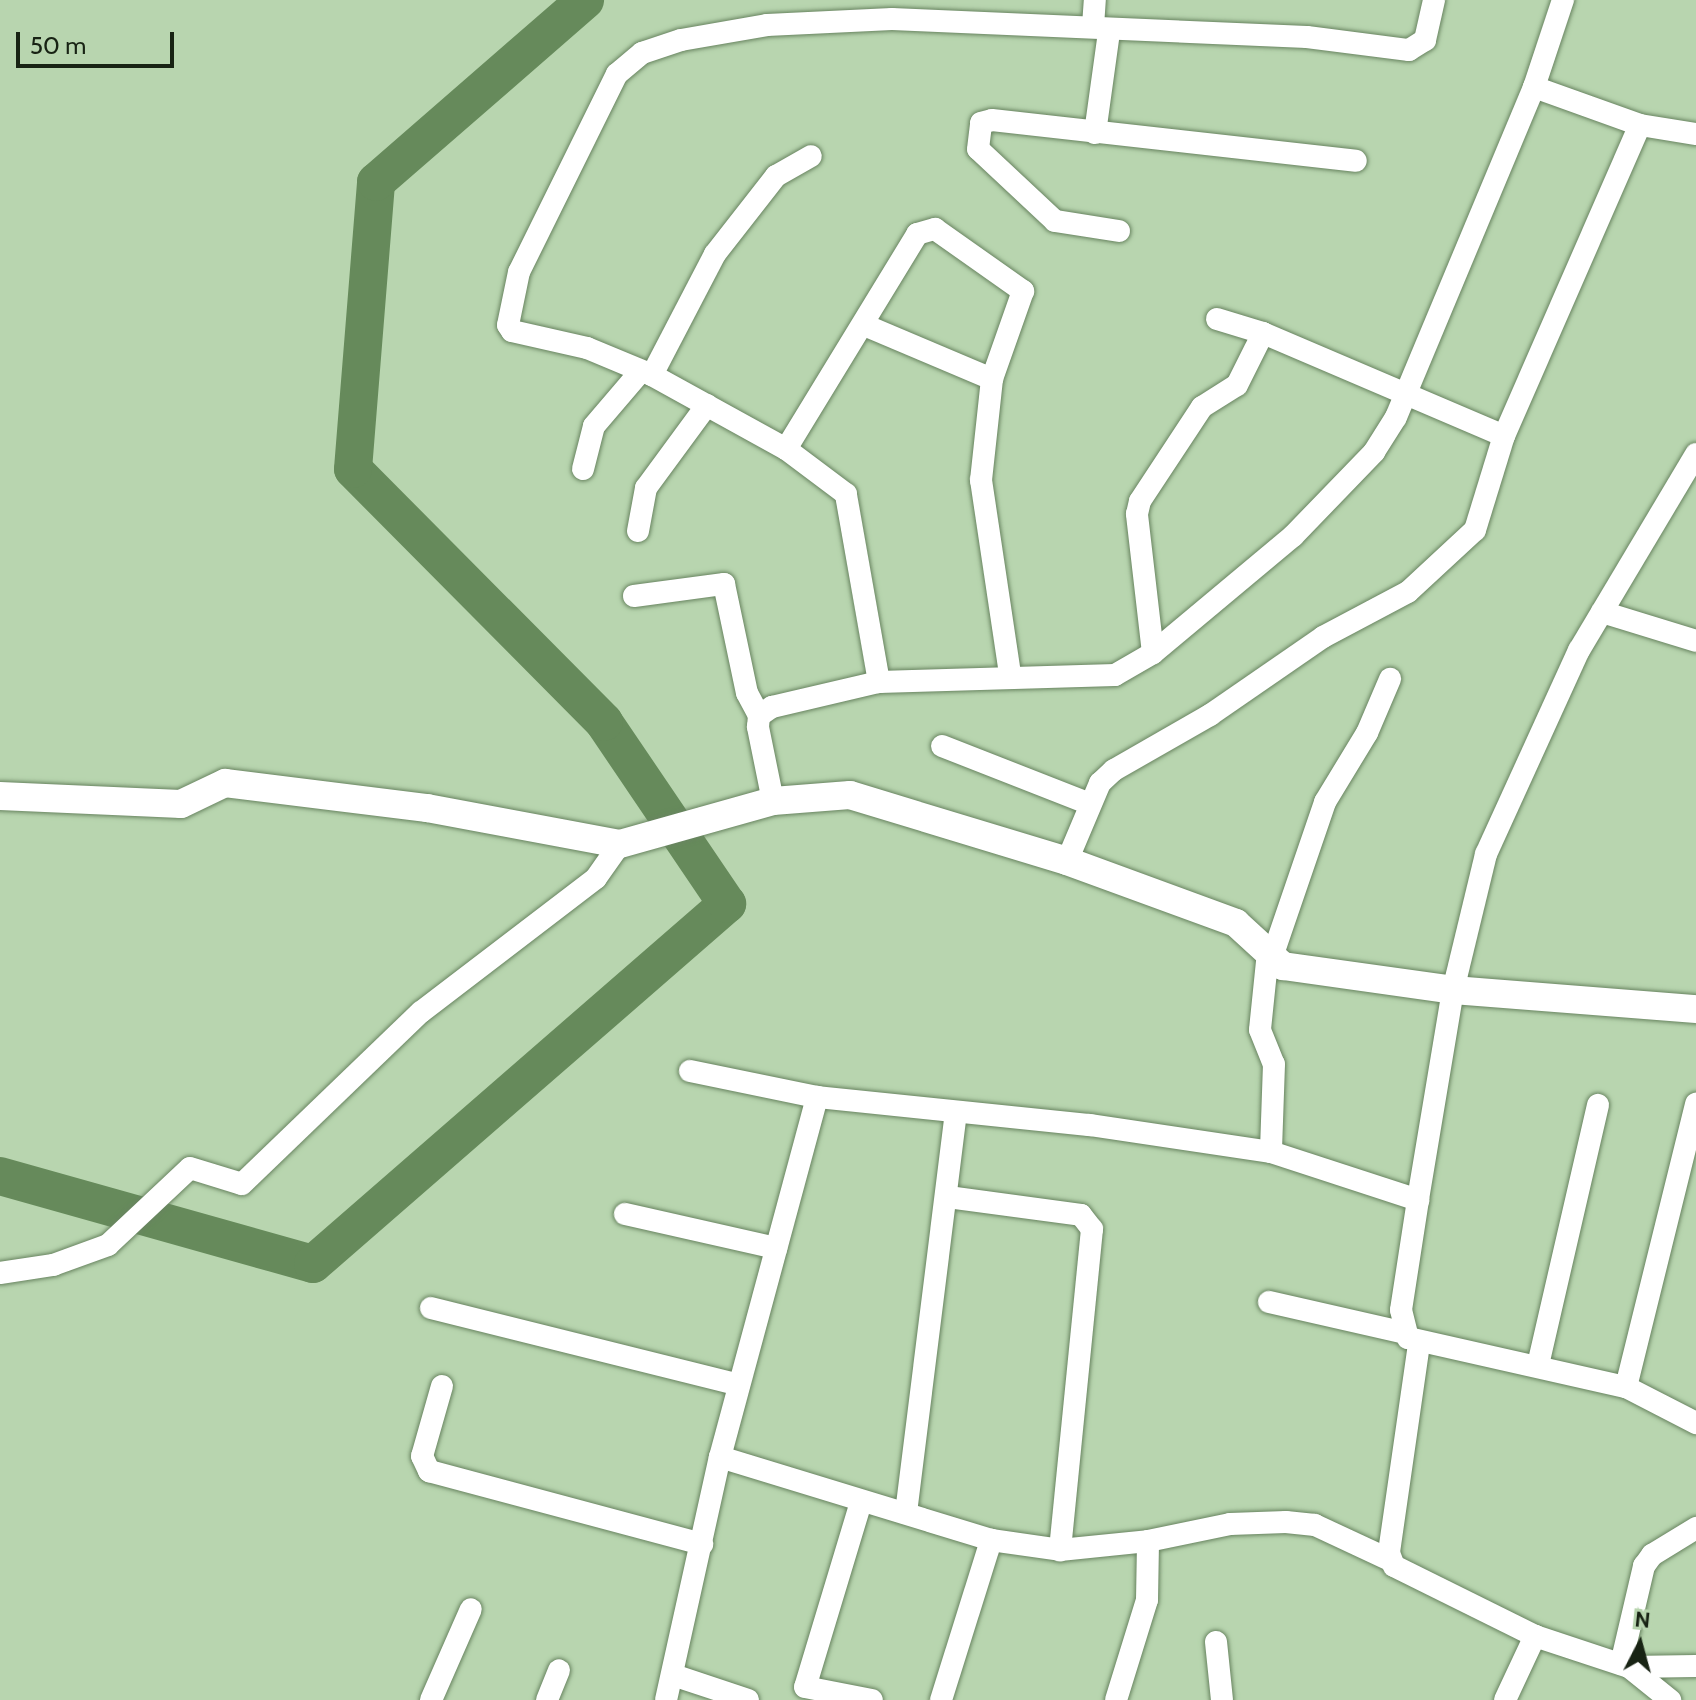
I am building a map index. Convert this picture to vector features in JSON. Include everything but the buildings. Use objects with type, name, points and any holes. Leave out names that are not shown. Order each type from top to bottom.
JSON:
[{"type":"street","points":[[1095,0],[1101,29],[1095,133]]},
{"type":"street","points":[[879,682],[851,504],[840,489],[786,449],[647,373],[587,348],[512,331],[508,317],[519,272],[617,74],[642,53],[767,25],[892,19],[1307,37],[1409,50],[1425,40],[1434,0]]},
{"type":"street","points":[[759,716],[772,707],[879,682],[1010,674],[1115,675],[1153,653],[1293,536],[1374,452],[1406,393],[1534,87],[1563,0]]},
{"type":"street","points":[[1534,87],[1640,125],[1696,134]]},
{"type":"street","points":[[1119,231],[1055,221],[976,144],[981,123],[992,120],[1356,161]]},
{"type":"street","points":[[1067,861],[1100,783],[1129,760],[1210,715],[1323,637],[1408,592],[1475,530],[1504,436],[1640,125]]},
{"type":"street","points":[[583,469],[594,426],[647,373],[715,254],[776,176],[811,156]]},
{"type":"street","points":[[786,449],[917,234],[935,229],[1023,291],[992,379],[981,480],[1010,674]]},
{"type":"street","points":[[1217,319],[1263,333],[1504,436]]},
{"type":"street","points":[[864,325],[992,379]]},
{"type":"street","points":[[1153,653],[1137,514],[1140,501],[1202,407],[1237,385],[1263,333]]},
{"type":"street","points":[[638,531],[646,488],[707,405]]},
{"type":"street","points":[[1390,1560],[1412,1338],[1401,1310],[1453,990],[1486,854],[1579,650],[1696,454]]},
{"type":"street","points":[[634,596],[724,584],[747,693],[759,716],[762,804]]},
{"type":"street","points":[[1602,612],[1696,641]]},
{"type":"street","points":[[1271,1152],[1274,1064],[1260,1030],[1270,955],[1325,802],[1367,733],[1390,679]]},
{"type":"street","points":[[942,746],[1090,804]]},
{"type":"street","points":[[0,796],[181,804],[225,783],[427,808],[620,844],[762,804],[850,795],[1067,861],[1236,923],[1283,966],[1453,990],[1696,1009]]},
{"type":"street","points":[[0,1273],[53,1265],[108,1245],[190,1168],[242,1184],[421,1012],[596,878],[620,844]]},
{"type":"street","points":[[690,1071],[817,1097],[1090,1125],[1271,1152],[1418,1200]]},
{"type":"street","points":[[666,1700],[720,1457],[817,1097]]},
{"type":"street","points":[[1626,1387],[1696,1104]]},
{"type":"street","points":[[1538,1365],[1598,1105]]},
{"type":"street","points":[[906,1513],[948,1197],[956,1113]]},
{"type":"street","points":[[948,1197],[1081,1215],[1092,1229],[1060,1550]]},
{"type":"street","points":[[625,1214],[776,1248]]},
{"type":"street","points":[[1269,1302],[1626,1387],[1696,1423]]},
{"type":"street","points":[[431,1308],[739,1385]]},
{"type":"street","points":[[442,1386],[422,1456],[429,1471],[702,1544]]},
{"type":"street","points":[[720,1457],[991,1540],[1060,1550],[1148,1541],[1230,1524],[1286,1522],[1315,1525],[1390,1560],[1535,1636],[1625,1666],[1696,1666]]},
{"type":"street","points":[[861,1502],[803,1693],[872,1700]]},
{"type":"street","points":[[1625,1666],[1644,1566],[1652,1555],[1696,1528]]},
{"type":"street","points":[[941,1700],[991,1540]]},
{"type":"street","points":[[1116,1700],[1147,1600],[1148,1541]]},
{"type":"street","points":[[431,1700],[471,1609]]},
{"type":"street","points":[[1505,1700],[1535,1636]]},
{"type":"street","points":[[1216,1642],[1222,1700]]},
{"type":"street","points":[[1625,1666],[1670,1700]]},
{"type":"street","points":[[547,1700],[559,1670]]},
{"type":"street","points":[[673,1675],[748,1700]]},
{"type":"waterway","points":[[0,1176],[313,1264],[727,904],[604,722],[353,469],[376,182],[585,0]]}]
